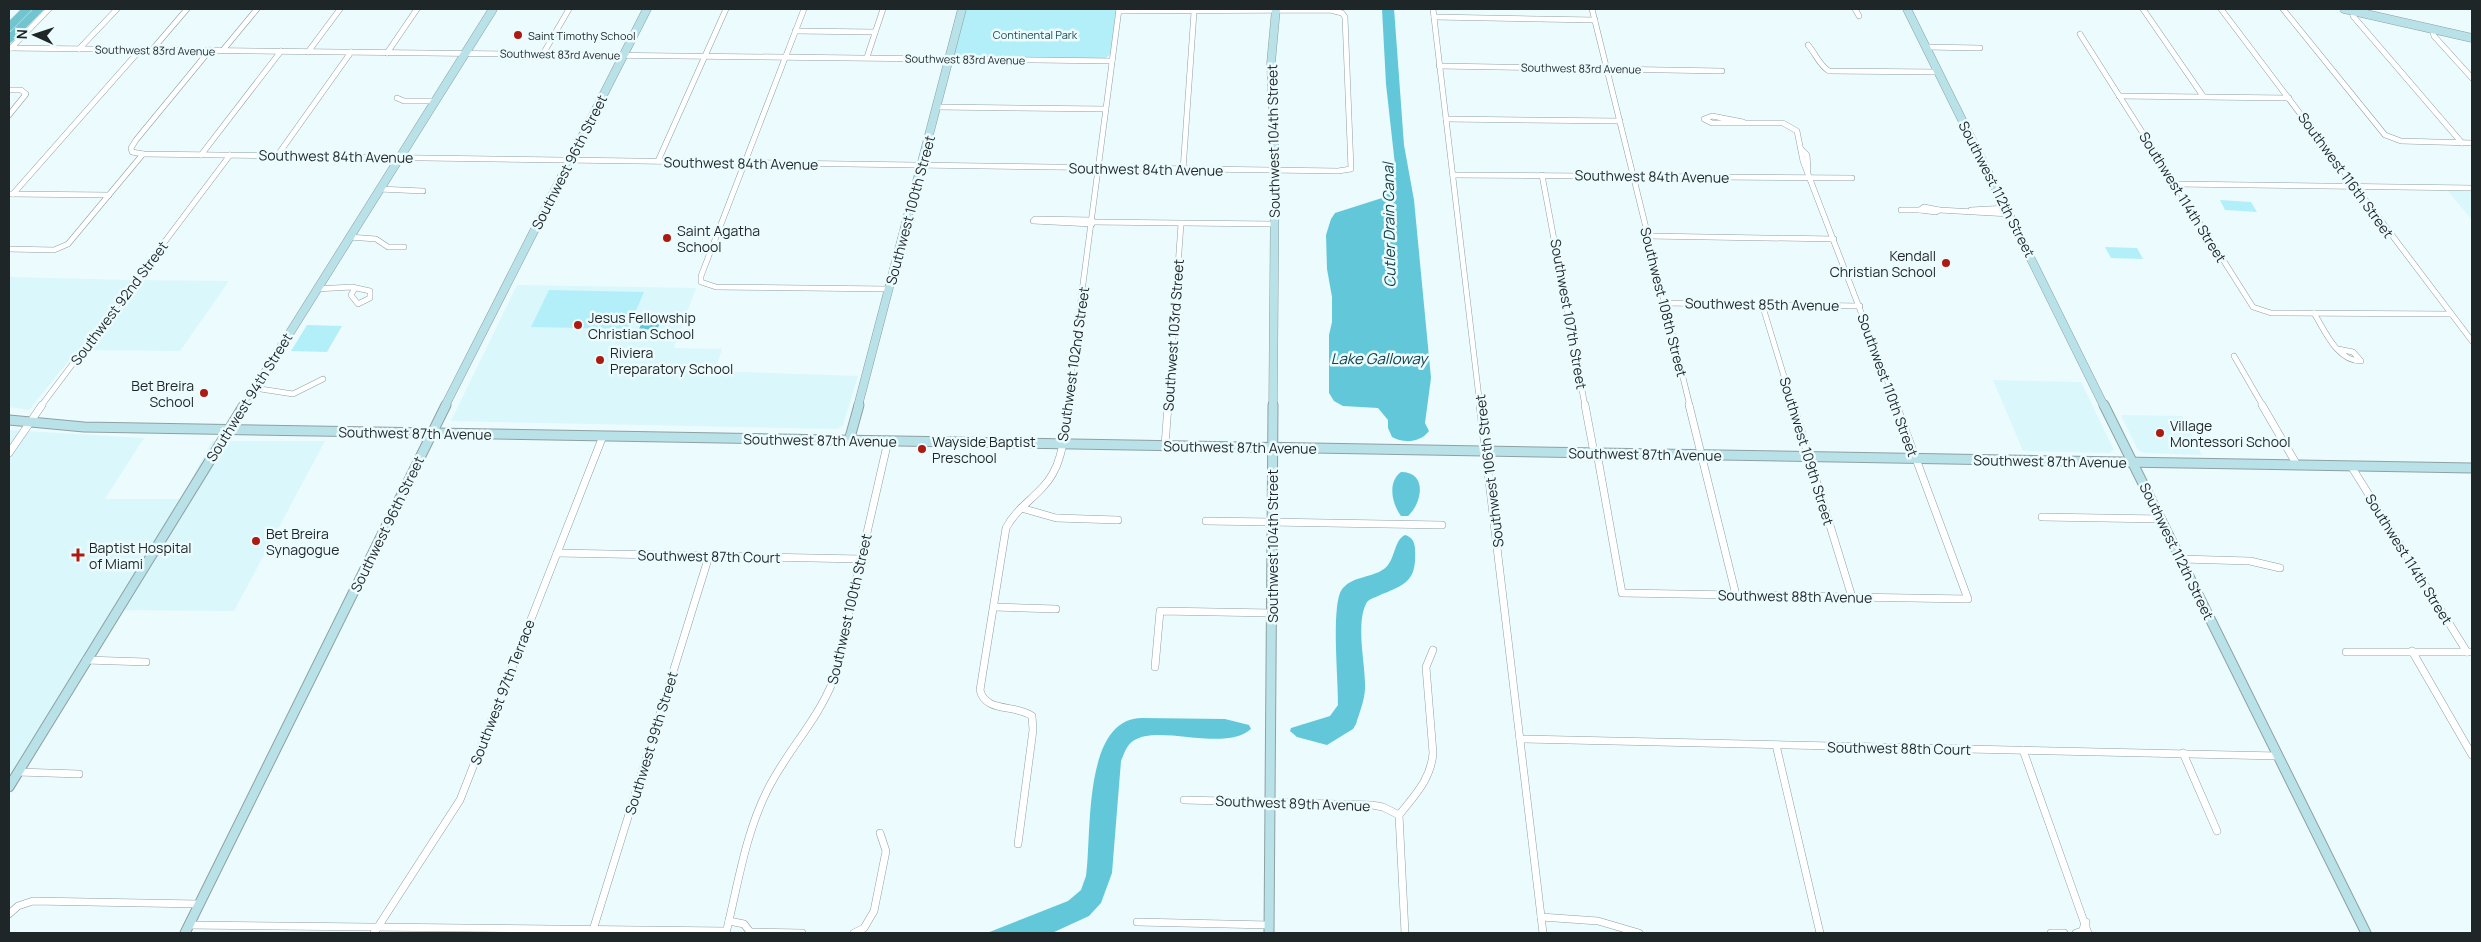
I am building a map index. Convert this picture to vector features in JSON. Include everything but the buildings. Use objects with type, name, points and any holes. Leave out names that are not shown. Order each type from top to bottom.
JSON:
[{"type":"main road","points":[[9,27],[27,9]]},
{"type":"main road","points":[[9,39],[39,9]]},
{"type":"street","points":[[10,48],[49,9]]},
{"type":"street","points":[[79,49],[117,9]]},
{"type":"street","points":[[152,50],[187,9]]},
{"type":"street","points":[[223,50],[257,9]]},
{"type":"street","points":[[308,52],[340,9]]},
{"type":"street","points":[[387,52],[417,9]]},
{"type":"street","name":"Southwest 94th Street","points":[[9,787],[254,388],[493,9]]},
{"type":"street","points":[[543,54],[569,9]]},
{"type":"street","name":"Southwest 96th Street","points":[[187,929],[432,433],[647,9]]},
{"type":"street","points":[[658,161],[726,9]]},
{"type":"street","points":[[804,9],[701,276],[702,284],[716,287],[889,289]]},
{"type":"street","points":[[867,58],[883,9]]},
{"type":"street","name":"Southwest 100th Street","points":[[849,441],[962,9]]},
{"type":"street","name":"Southwest 106th Street","points":[[1434,9],[1439,66],[1543,933]]},
{"type":"street","name":"Southwest 108th Street","points":[[1592,9],[1736,595]]},
{"type":"street","points":[[1855,9],[1859,16]]},
{"type":"street","name":"Southwest 112th Street","points":[[1907,9],[2366,933]]},
{"type":"street","points":[[2142,9],[2203,96]]},
{"type":"street","name":"Southwest 116th Street","points":[[2221,9],[2472,341]]},
{"type":"street","points":[[2283,9],[2383,133],[2392,139],[2406,142],[2472,143]]},
{"type":"street","points":[[2344,9],[2472,38]]},
{"type":"street","points":[[1119,10],[1194,12],[1276,10]]},
{"type":"street","name":"Southwest 102nd Street","points":[[1018,844],[1033,730],[1032,716],[1023,709],[987,704],[982,699],[980,690],[1005,532],[1010,520],[1051,481],[1060,460],[1079,328],[1119,10]]},
{"type":"street","name":"Southwest 84th Avenue","points":[[143,154],[570,159],[1183,170],[1350,170],[1352,163],[1345,17],[1342,13],[1336,11],[1276,10]]},
{"type":"street","name":"Southwest 104th Street","points":[[1269,929],[1275,224],[1275,171],[1271,129],[1271,83],[1272,46],[1276,10]]},
{"type":"street","points":[[2353,11],[2353,16],[2462,142]]},
{"type":"street","points":[[1183,170],[1194,12]]},
{"type":"street","points":[[1434,17],[1595,20]]},
{"type":"street","points":[[2432,29],[2434,36],[2472,78]]},
{"type":"street","points":[[796,31],[875,32]]},
{"type":"street","name":"Southwest 114th Street","points":[[2080,34],[2251,305],[2267,313],[2314,314]]},
{"type":"street","points":[[1808,45],[1816,54],[1821,66],[1827,70],[1890,73],[1938,72]]},
{"type":"street","points":[[1926,47],[1980,48]]},
{"type":"street","name":"Southwest 83rd Avenue","points":[[10,48],[1112,62]]},
{"type":"street","points":[[11,194],[140,50]]},
{"type":"street","points":[[9,249],[54,250],[72,242],[143,154],[132,152],[132,145],[210,50]]},
{"type":"street","points":[[201,154],[281,51]]},
{"type":"street","points":[[277,156],[351,52]]},
{"type":"street","name":"Southwest 83rd Avenue","points":[[1439,66],[1722,71]]},
{"type":"street","points":[[9,90],[25,92],[25,98],[9,115]]},
{"type":"street","points":[[2119,96],[2289,98]]},
{"type":"street","points":[[397,98],[404,101],[435,101]]},
{"type":"street","points":[[937,107],[1106,109]]},
{"type":"street","points":[[1712,116],[1743,122],[1710,123],[1704,119],[1712,116]]},
{"type":"street","points":[[1446,119],[1620,121]]},
{"type":"street","name":"Southwest 110th Street","points":[[1743,122],[1783,123],[1797,131],[1803,161],[1860,306],[1968,599]]},
{"type":"street","name":"Southwest 92nd Street","points":[[9,453],[29,423],[230,155]]},
{"type":"street","name":"Southwest 84th Avenue","points":[[1453,175],[1809,175],[1852,178]]},
{"type":"street","name":"Southwest 107th Street","points":[[1542,175],[1622,593]]},
{"type":"street","points":[[2176,184],[2472,188]]},
{"type":"street","points":[[379,190],[423,191]]},
{"type":"street","points":[[11,194],[110,195]]},
{"type":"street","points":[[1901,210],[1920,210],[1925,212],[1936,212],[1939,210],[2008,211]]},
{"type":"street","points":[[1092,223],[1035,219],[1033,221],[1092,223],[1275,224]]},
{"type":"street","name":"Southwest 103rd Street","points":[[1165,446],[1181,224]]},
{"type":"street","points":[[1648,236],[1834,239]]},
{"type":"street","points":[[349,237],[376,240],[388,247],[404,247]]},
{"type":"street","points":[[316,289],[355,288]]},
{"type":"street","name":"Southwest 85th Avenue","points":[[1664,304],[1860,306]]},
{"type":"street","name":"Southwest 109th Street","points":[[1762,304],[1852,597]]},
{"type":"street","points":[[2314,314],[2451,314]]},
{"type":"street","points":[[2314,314],[2338,349]]},
{"type":"street","points":[[2234,356],[2297,465]]},
{"type":"street","points":[[254,388],[293,394],[324,380]]},
{"type":"street","name":"Southwest 87th Avenue","points":[[9,420],[77,427],[229,430],[2472,468]]},
{"type":"street","name":"Southwest 97th Terrace","points":[[376,930],[460,800],[603,436]]},
{"type":"street","name":"Southwest 100th Street","points":[[726,932],[749,842],[764,797],[778,771],[818,716],[829,694],[841,652],[888,442]]},
{"type":"street","name":"Southwest 114th Street","points":[[2351,466],[2470,652]]},
{"type":"street","points":[[1021,508],[1033,515],[1050,518],[1118,520]]},
{"type":"street","points":[[2042,517],[2160,519]]},
{"type":"street","points":[[1206,521],[1442,525]]},
{"type":"street","name":"Southwest 87th Court","points":[[557,553],[861,559]]},
{"type":"street","name":"Southwest 99th Street","points":[[593,930],[709,556]]},
{"type":"street","points":[[2181,559],[2250,561],[2280,568]]},
{"type":"street","name":"Southwest 88th Avenue","points":[[1622,593],[1968,599]]},
{"type":"street","points":[[994,607],[1056,608]]},
{"type":"street","points":[[1156,667],[1160,611],[1272,613]]},
{"type":"street","points":[[1405,933],[1399,815],[1428,778],[1432,767],[1433,752],[1426,667],[1433,650]]},
{"type":"street","points":[[2412,651],[2472,755]]},
{"type":"street","points":[[2346,652],[2470,652]]},
{"type":"street","points":[[86,660],[146,662]]},
{"type":"street","name":"Southwest 88th Court","points":[[1520,739],[2278,756]]},
{"type":"street","points":[[1776,745],[1820,933]]},
{"type":"street","points":[[2023,750],[2086,922],[2088,933]]},
{"type":"street","points":[[2182,753],[2217,832]]},
{"type":"street","points":[[18,772],[79,774]]},
{"type":"street","name":"Southwest 89th Avenue","points":[[1184,800],[1372,805],[1384,807],[1399,815]]},
{"type":"street","points":[[858,932],[872,916],[886,851],[880,833]]},
{"type":"street","points":[[9,914],[18,906],[37,901],[199,904]]},
{"type":"street","points":[[1541,918],[1598,921],[1639,933]]},
{"type":"street","points":[[729,921],[744,924],[749,933],[802,933]]},
{"type":"street","points":[[1137,922],[1269,929]]},
{"type":"street","points":[[2076,933],[2082,931],[2086,922]]},
{"type":"street","points":[[187,929],[726,932]]},
{"type":"street","points":[[2051,933],[2064,933]]},
{"type":"shaded area","points":[[2447,190],[2472,190],[2472,220]]},
{"type":"shaded area","points":[[9,277],[229,281],[180,351],[77,350],[29,410],[9,407]]},
{"type":"shaded area","name":"Riviera Preparatory School","points":[[517,285],[696,288],[674,348],[722,349],[715,371],[858,376],[843,425],[838,429],[451,421]]},
{"type":"shaded area","points":[[1993,380],[2081,382],[2114,450],[2109,453],[2023,451]]},
{"type":"shaded area","name":"Village Montessori School","points":[[2121,415],[2182,416],[2202,455],[2145,453],[2138,450]]},
{"type":"shaded area","name":"Baptist Hospital of Miami","points":[[9,430],[144,438],[105,499],[181,499],[212,441],[325,441],[234,611],[113,610],[9,779]]},
{"type":"green space","name":"Continental Park","points":[[964,9],[1117,9],[1110,55],[1104,59],[955,57],[953,54]]},
{"type":"green space","points":[[2220,200],[2251,202],[2257,212],[2225,210]]},
{"type":"green space","points":[[2105,247],[2137,248],[2143,259],[2111,258]]},
{"type":"green space","points":[[549,290],[644,292],[628,329],[531,327]]},
{"type":"green space","points":[[307,325],[342,326],[327,352],[291,351]]},
{"type":"water","name":"Lake Galloway","points":[[1382,9],[1394,9],[1404,145],[1414,200],[1431,378],[1425,423],[1429,431],[1422,438],[1412,441],[1402,441],[1392,437],[1388,428],[1388,420],[1378,408],[1343,406],[1334,401],[1329,393],[1329,335],[1332,322],[1332,297],[1327,269],[1326,235],[1335,213],[1382,198],[1389,191],[1393,181],[1395,165],[1386,84]]},
{"type":"water","points":[[646,313],[664,313],[657,330],[639,329]]},
{"type":"water","points":[[1401,472],[1410,473],[1419,482],[1420,489],[1417,504],[1408,516],[1401,516],[1395,505],[1392,493],[1394,481]]},
{"type":"water","points":[[1405,535],[1412,540],[1415,548],[1412,575],[1403,585],[1367,602],[1363,612],[1361,632],[1365,693],[1356,724],[1353,729],[1327,745],[1297,737],[1290,731],[1291,728],[1330,716],[1338,705],[1336,625],[1339,596],[1343,588],[1352,581],[1384,569],[1391,561],[1398,542]]},
{"type":"water","points":[[1142,718],[1225,719],[1249,725],[1251,729],[1239,736],[1225,738],[1208,739],[1158,735],[1144,736],[1133,741],[1127,748],[1121,761],[1112,873],[1101,903],[1089,916],[1052,933],[987,933],[1068,901],[1081,890],[1086,876],[1091,808],[1099,757],[1109,737],[1123,723]]},
{"type":"place","name":"Saint Timothy School","points":[[518,35]]},
{"type":"place","name":"Saint Agatha School","points":[[667,238]]},
{"type":"place","name":"Kendall Christian School","points":[[1946,263]]},
{"type":"place","name":"Jesus Fellowship Christian School","points":[[578,325]]},
{"type":"place","name":"Riviera Preparatory School","points":[[600,360]]},
{"type":"place","name":"Bet Breira School","points":[[204,393]]},
{"type":"place","name":"Village Montessori School","points":[[2160,433]]},
{"type":"place","name":"Wayside Baptist Preschool","points":[[922,449]]},
{"type":"place","name":"Bet Breira Synagogue","points":[[256,541]]},
{"type":"place","name":"Baptist Hospital of Miami","points":[[78,555]]},
{"type":"water label","name":"Cutler Drain Canal","points":[[1389,225]]}]
